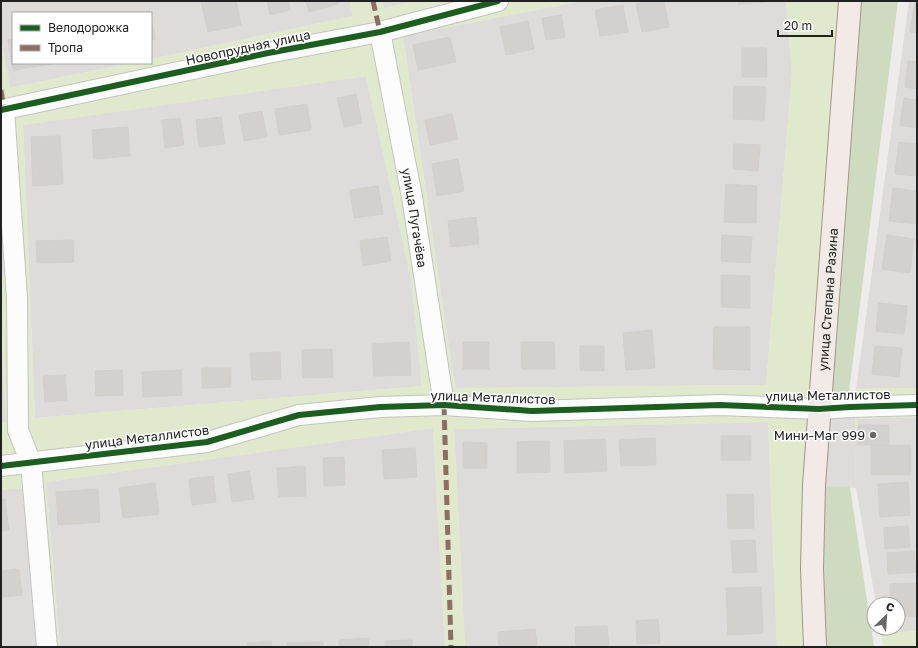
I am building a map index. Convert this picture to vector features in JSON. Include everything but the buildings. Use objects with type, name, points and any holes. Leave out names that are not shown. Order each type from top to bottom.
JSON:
[{"type":"main road","name":"улица Степана Разина","points":[[815,647],[812,568],[814,485],[850,1]]},
{"type":"street","name":"Новопрудная улица","points":[[2,110],[268,53],[380,32],[498,1]]},
{"type":"street","name":"улица Пугачёва","points":[[380,32],[412,197],[444,405]]},
{"type":"street","points":[[2,110],[17,298],[18,430],[31,463],[48,647]]},
{"type":"street","name":"улица Металлистов","points":[[1,466],[207,442],[299,416],[380,407],[444,405],[532,411],[720,405],[819,409],[917,405]]},
{"type":"shaded area","points":[[1,1],[350,1],[353,16],[152,59],[152,12],[12,12],[12,64],[125,64],[10,88],[1,39]]},
{"type":"shaded area","points":[[382,1],[417,1],[384,8]]},
{"type":"shaded area","points":[[582,1],[786,1],[792,73],[766,385],[455,388],[403,36]]},
{"type":"shaded area","points":[[909,1],[917,1],[917,388],[856,389]]},
{"type":"shaded area","points":[[366,76],[411,278],[422,386],[35,418],[23,125]]},
{"type":"shaded area","points":[[4,239],[10,272],[1,274],[1,240]]},
{"type":"shaded area","points":[[1,332],[6,423],[1,423]]},
{"type":"shaded area","points":[[855,412],[855,435],[858,436],[858,445],[855,445],[856,488],[821,486],[827,417]]},
{"type":"shaded area","points":[[917,417],[917,631],[906,632],[906,596],[875,596],[856,488],[855,445],[858,445],[858,419]]},
{"type":"shaded area","points":[[768,422],[777,647],[465,647],[454,429]]},
{"type":"shaded area","points":[[433,428],[445,647],[60,647],[46,482]]},
{"type":"shaded area","points":[[22,488],[39,647],[1,647],[1,490]]},
{"type":"green space","points":[[350,1],[382,1],[384,8],[417,1],[472,1],[384,23],[1,106],[1,39],[10,88],[125,64],[152,64],[152,59],[353,16]]},
{"type":"green space","points":[[516,1],[582,1],[403,36],[455,388],[766,385],[792,73],[786,1],[842,1],[811,395],[805,403],[454,401],[446,393],[385,36]]},
{"type":"green space","points":[[859,1],[898,1],[848,400],[828,397]]},
{"type":"green space","points":[[376,37],[440,400],[204,437],[35,457],[23,428],[9,113]],"holes":[[[366,76],[411,278],[422,386],[35,418],[23,125]]]},
{"type":"green space","points":[[1,118],[26,459],[1,461],[1,423],[6,422],[1,332],[1,274],[9,272],[4,239],[1,240]]},
{"type":"green space","points":[[917,388],[917,400],[855,401],[856,389]]},
{"type":"green space","points":[[717,410],[810,419],[806,647],[777,647],[768,422],[454,429],[465,647],[445,647],[433,428],[46,482],[60,647],[51,647],[35,467],[299,419],[379,412]]},
{"type":"green space","points":[[917,410],[917,417],[858,419],[858,436],[855,435],[855,412]]},
{"type":"green space","points":[[27,468],[39,647],[22,488],[1,490],[1,471]]},
{"type":"green space","points":[[821,486],[850,487],[866,596],[866,636],[872,636],[874,647],[823,647]]},
{"type":"green space","points":[[917,631],[917,647],[883,647],[881,636],[906,636],[906,632]]},
{"type":"marked path","points":[[373,1],[380,32]]},
{"type":"marked path","points":[[1,90],[4,109]]},
{"type":"marked path","points":[[444,405],[451,647]]},
{"type":"cycle path","points":[[1,110],[268,53],[380,32],[498,1]]},
{"type":"cycle path","points":[[1,466],[207,442],[299,415],[380,407],[444,405],[532,411],[720,405],[819,409],[917,405]]},
{"type":"place","name":"Мини-Маг 999","points":[[873,435]]}]
